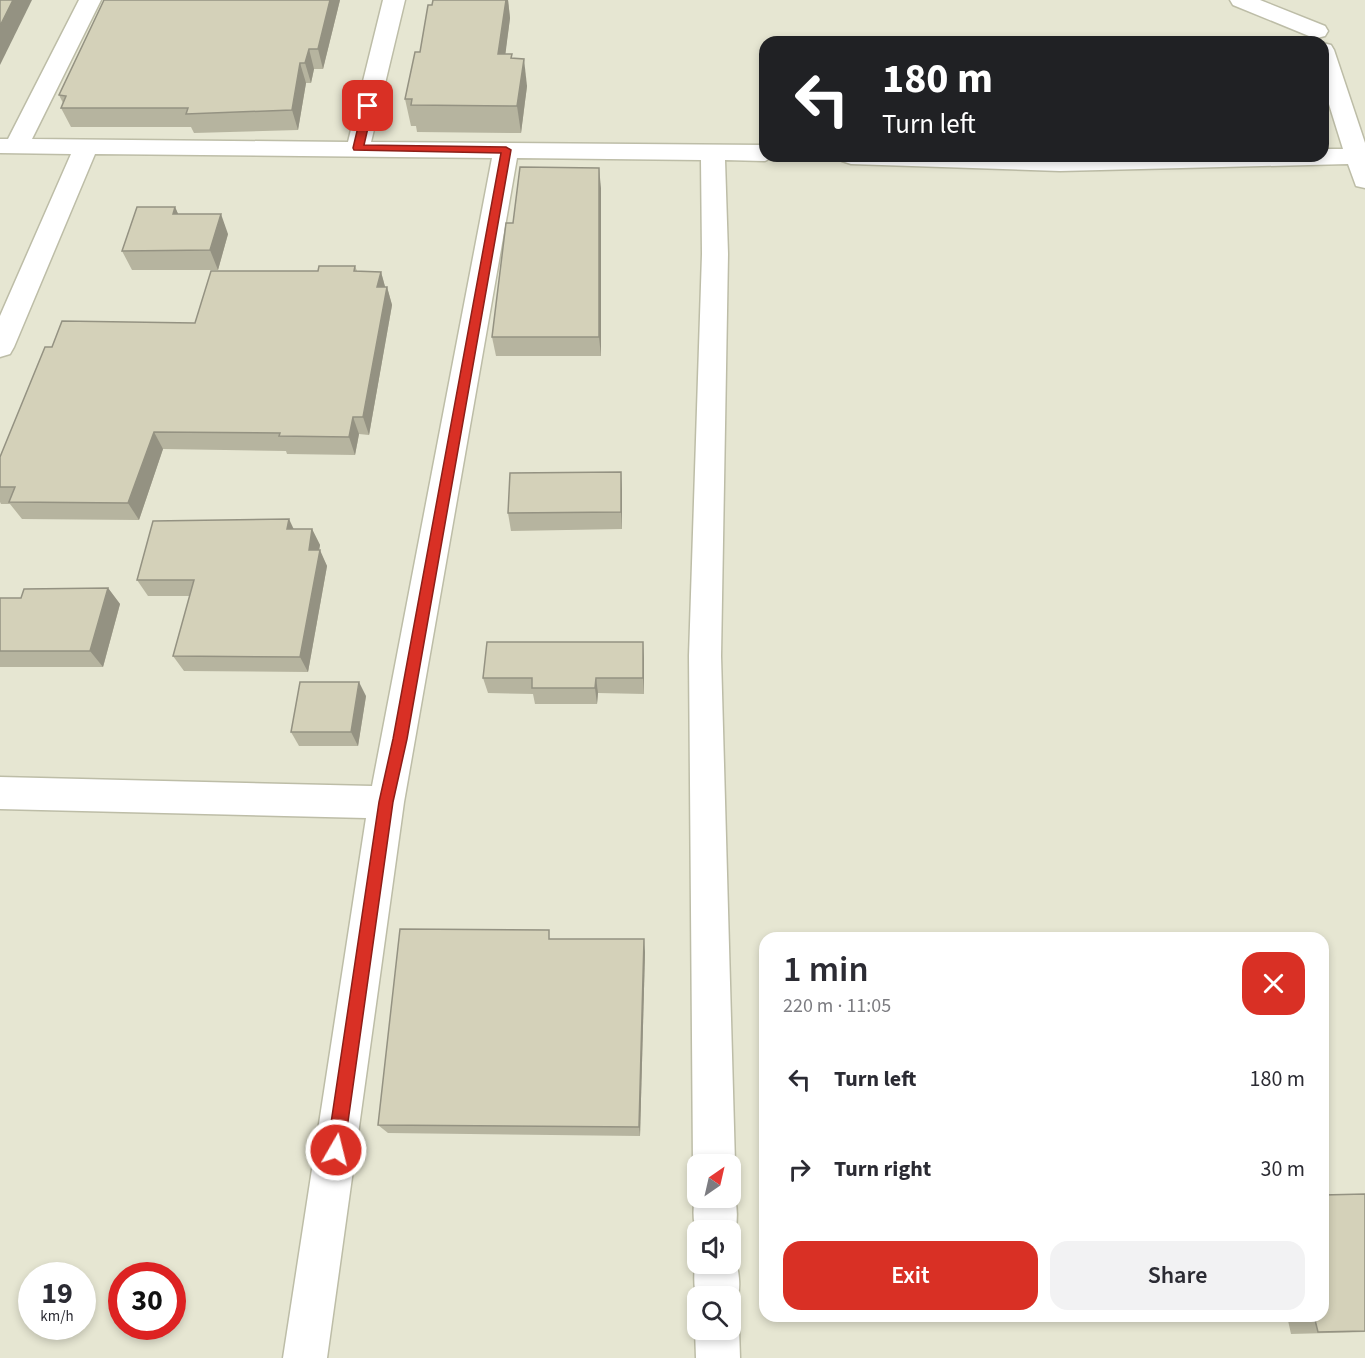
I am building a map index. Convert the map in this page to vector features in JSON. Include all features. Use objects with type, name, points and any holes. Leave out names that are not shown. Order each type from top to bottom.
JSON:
[{"type":"street","points":[[90,0],[8,146],[759,153]]},
{"type":"street","points":[[358,148],[394,0]]},
{"type":"street","points":[[1241,0],[1310,36]]},
{"type":"street","points":[[1307,0],[1318,36]]},
{"type":"street","points":[[1329,68],[1365,180]]},
{"type":"street","points":[[0,347],[86,148]]},
{"type":"street","points":[[305,1358],[386,802],[400,739],[506,150]]},
{"type":"street","points":[[713,152],[715,254],[705,656],[714,1154]]},
{"type":"street","points":[[1329,157],[1359,156]]},
{"type":"street","points":[[1030,162],[1103,162]]},
{"type":"street","points":[[0,793],[386,802]]},
{"type":"street","points":[[717,1340],[718,1358]]},
{"type":"shaded area","points":[[0,0],[1365,0],[1365,1358],[0,1358]]},
{"type":"building","points":[[0,0],[13,0],[0,26]]},
{"type":"building","points":[[104,0],[330,0],[318,49],[309,49],[305,63],[300,63],[292,110],[186,114],[188,108],[61,108],[66,96],[59,95]]},
{"type":"building","points":[[433,0],[506,0],[498,54],[512,54],[511,58],[524,59],[517,106],[411,105],[412,99],[405,99],[415,52],[420,52],[428,5],[432,5]]},
{"type":"building","points":[[520,167],[599,168],[599,337],[492,337],[506,223],[513,223]]},
{"type":"building","points":[[137,207],[175,207],[173,214],[221,214],[210,250],[122,251]]},
{"type":"building","points":[[319,266],[355,266],[354,271],[381,272],[377,287],[387,287],[363,417],[353,417],[349,437],[279,436],[280,433],[154,432],[128,503],[9,502],[15,487],[0,487],[0,457],[45,347],[52,347],[62,321],[195,323],[211,271],[318,271]]},
{"type":"building","points":[[621,472],[621,512],[508,513],[510,473]]},
{"type":"building","points":[[289,519],[287,529],[312,529],[309,550],[320,550],[300,657],[173,656],[194,580],[137,580],[153,521]]},
{"type":"building","points":[[108,588],[90,651],[0,651],[0,598],[21,598],[24,589]]},
{"type":"building","points":[[487,642],[643,642],[643,678],[596,678],[595,688],[532,688],[532,678],[483,678]]},
{"type":"building","points":[[300,682],[359,682],[351,732],[291,732]]},
{"type":"building","points":[[400,929],[549,930],[549,939],[644,939],[639,1127],[378,1125]]},
{"type":"building","points":[[1365,1194],[1365,1331],[1318,1332],[1316,1322],[1329,1322],[1329,1195]]},
{"type":"route","points":[[336,1150],[386,802],[400,739],[506,150],[358,148],[368,106]]}]
